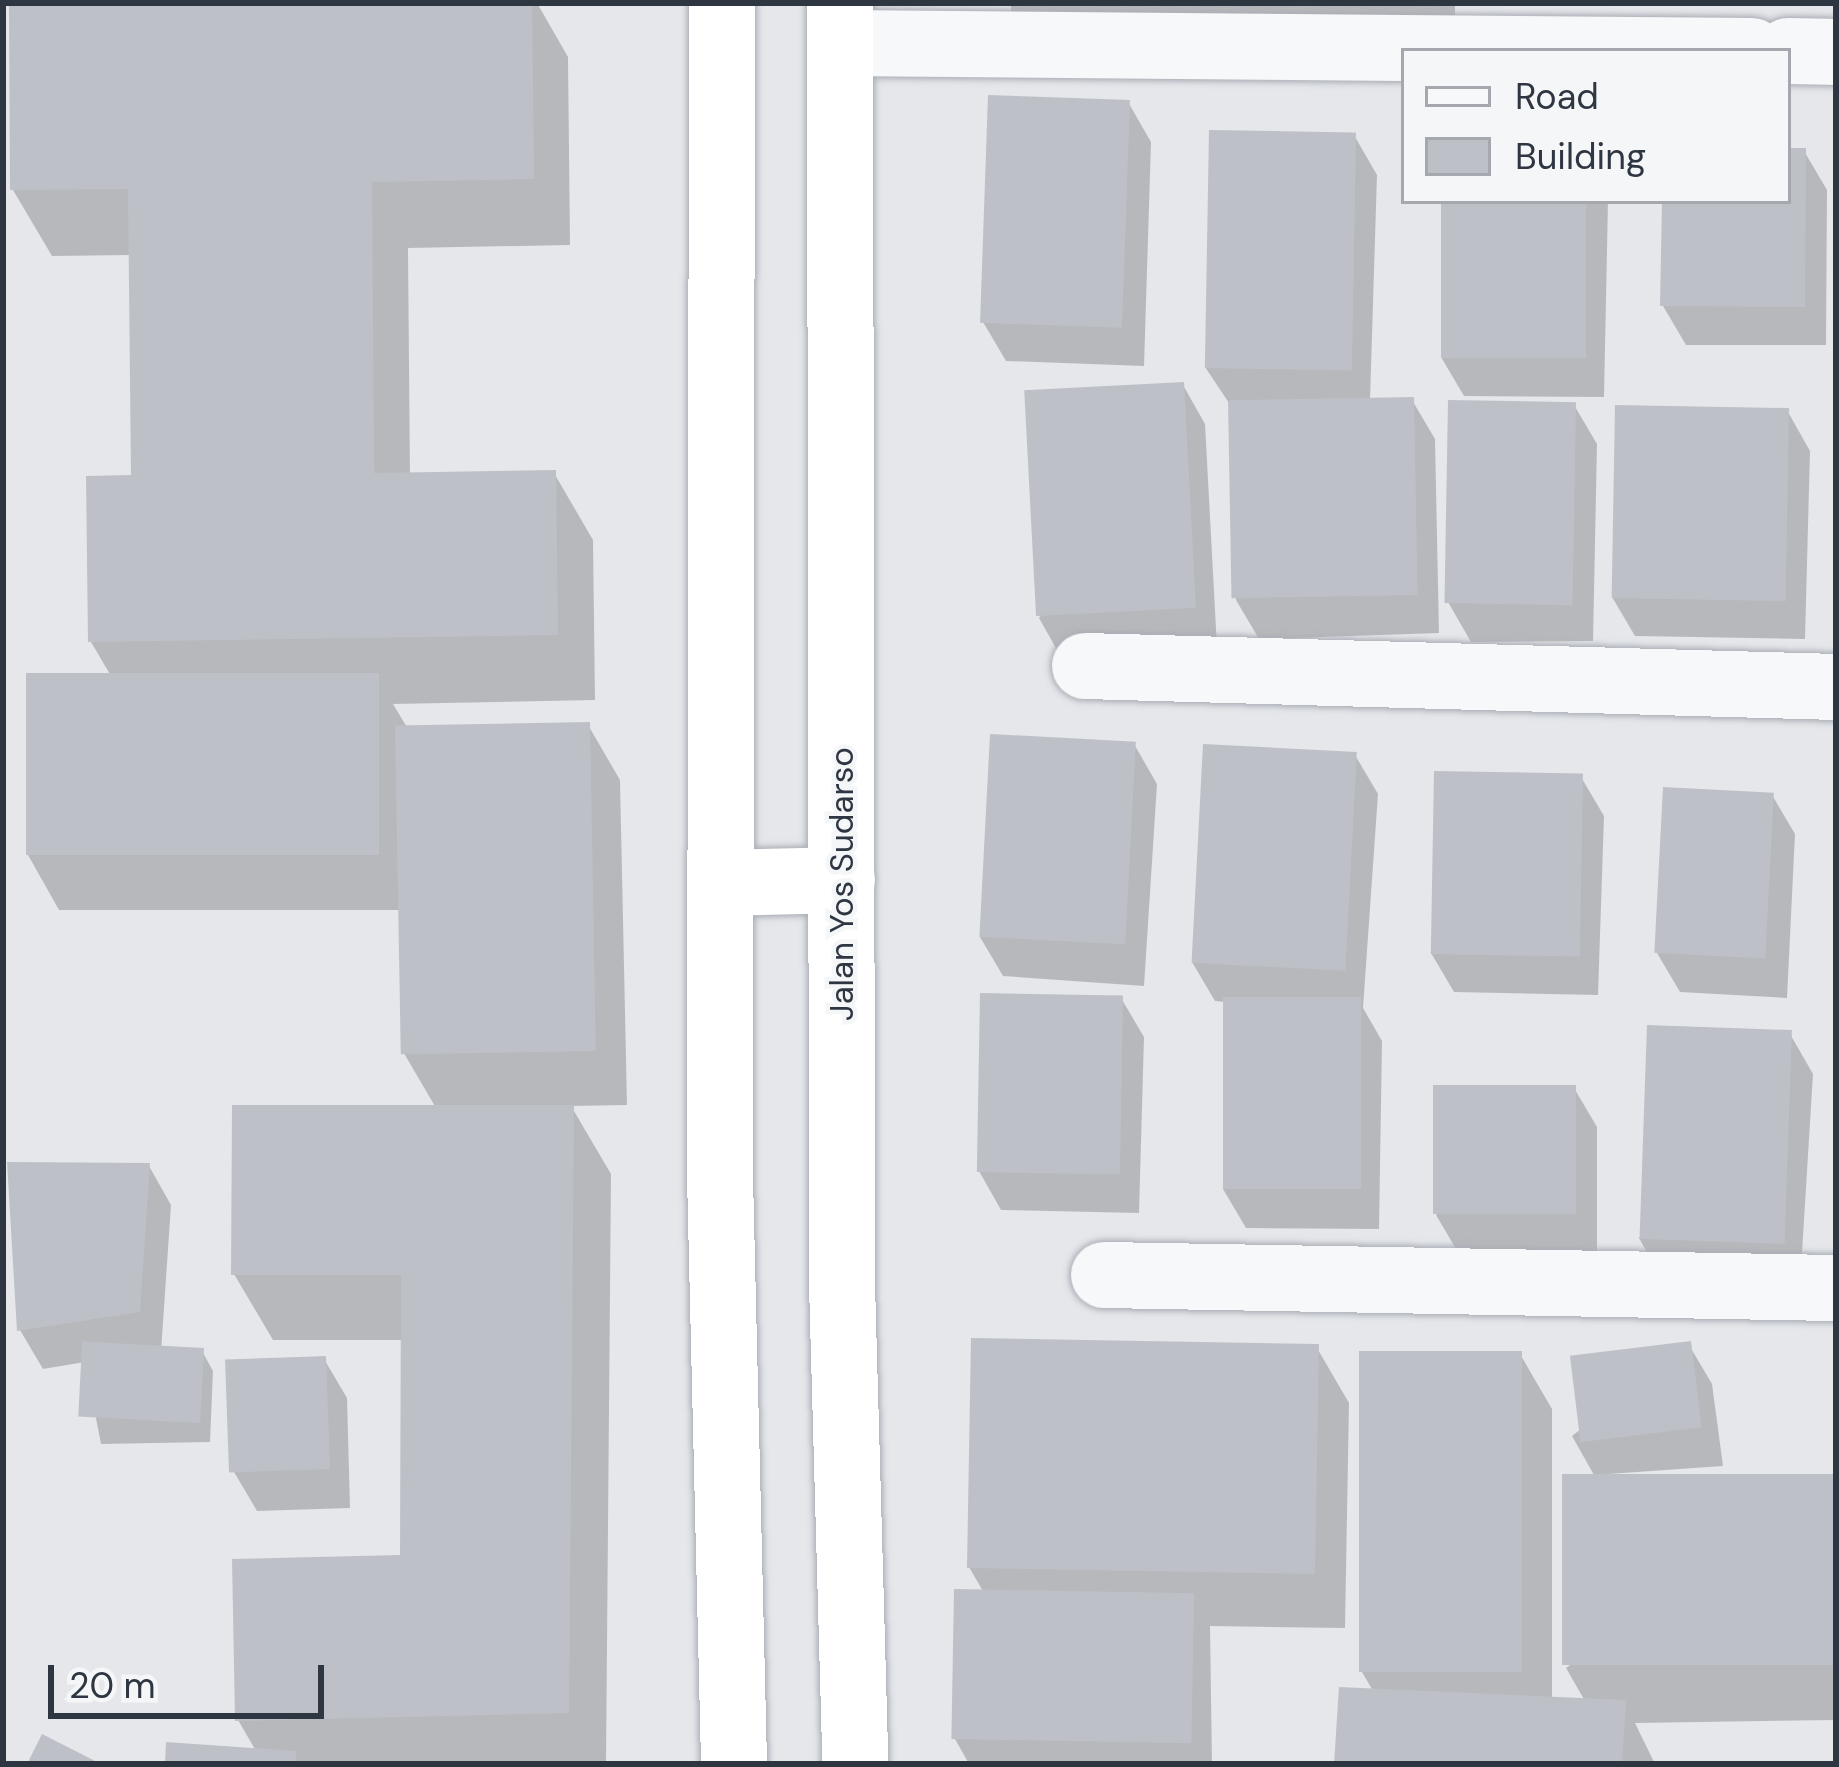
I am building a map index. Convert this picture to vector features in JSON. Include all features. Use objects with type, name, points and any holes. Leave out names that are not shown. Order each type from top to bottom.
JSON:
[{"type":"highway","points":[[722,3],[721,883],[734,1764]]},
{"type":"highway","name":"Jalan Yos Sudarso","points":[[840,23],[842,880],[855,1764]]},
{"type":"highway","points":[[721,883],[842,880]]},
{"type":"street","points":[[840,23],[1472,26],[1718,48]]},
{"type":"street","points":[[1791,51],[1836,52]]},
{"type":"street","points":[[1085,666],[1836,687]]},
{"type":"street","points":[[1104,1275],[1836,1288]]},
{"type":"building","points":[[9,3],[532,3],[534,179],[372,182],[374,473],[556,470],[558,635],[88,642],[86,476],[131,475],[128,189],[10,190]]},
{"type":"building","points":[[988,95],[1130,100],[1122,328],[980,323]]},
{"type":"building","points":[[1209,130],[1356,133],[1352,371],[1205,368]]},
{"type":"building","points":[[1791,148],[1806,148],[1805,307],[1660,306],[1662,204],[1791,204]]},
{"type":"building","points":[[1441,204],[1586,204],[1586,358],[1441,358]]},
{"type":"building","points":[[1184,382],[1196,608],[1036,616],[1024,390]]},
{"type":"building","points":[[1414,397],[1417,595],[1231,598],[1228,400]]},
{"type":"building","points":[[1448,400],[1576,402],[1572,605],[1444,603]]},
{"type":"building","points":[[1615,405],[1789,408],[1786,601],[1612,598]]},
{"type":"building","points":[[26,673],[379,673],[379,855],[26,855]]},
{"type":"building","points":[[590,722],[596,1051],[401,1054],[395,725]]},
{"type":"building","points":[[990,734],[1136,742],[1125,944],[979,937]]},
{"type":"building","points":[[1203,744],[1357,752],[1345,971],[1192,963]]},
{"type":"building","points":[[1434,771],[1583,774],[1580,957],[1431,954]]},
{"type":"building","points":[[1663,787],[1774,793],[1765,959],[1654,953]]},
{"type":"building","points":[[980,993],[1123,995],[1120,1174],[977,1172]]},
{"type":"building","points":[[1223,997],[1361,997],[1361,1189],[1223,1189]]},
{"type":"building","points":[[1647,1025],[1792,1030],[1784,1244],[1640,1239]]},
{"type":"building","points":[[1433,1085],[1576,1085],[1576,1214],[1433,1214]]},
{"type":"building","points":[[232,1105],[574,1105],[569,1713],[235,1721],[232,1559],[400,1555],[401,1275],[231,1275]]},
{"type":"building","points":[[7,1162],[150,1163],[140,1312],[17,1331]]},
{"type":"building","points":[[971,1338],[1319,1344],[1315,1574],[967,1568]]},
{"type":"building","points":[[1691,1341],[1702,1427],[1581,1442],[1570,1356]]},
{"type":"building","points":[[82,1342],[204,1348],[200,1423],[78,1417]]},
{"type":"building","points":[[1359,1351],[1522,1351],[1522,1672],[1359,1672]]},
{"type":"building","points":[[326,1356],[330,1469],[229,1472],[225,1360]]},
{"type":"building","points":[[1562,1474],[1836,1474],[1836,1665],[1562,1665]]},
{"type":"building","points":[[954,1589],[1194,1593],[1191,1743],[951,1739]]},
{"type":"building","points":[[1339,1687],[1626,1700],[1622,1764],[1334,1764]]},
{"type":"building","points":[[42,1734],[101,1764],[27,1764]]},
{"type":"building","points":[[166,1742],[296,1751],[296,1764],[165,1764]]}]
